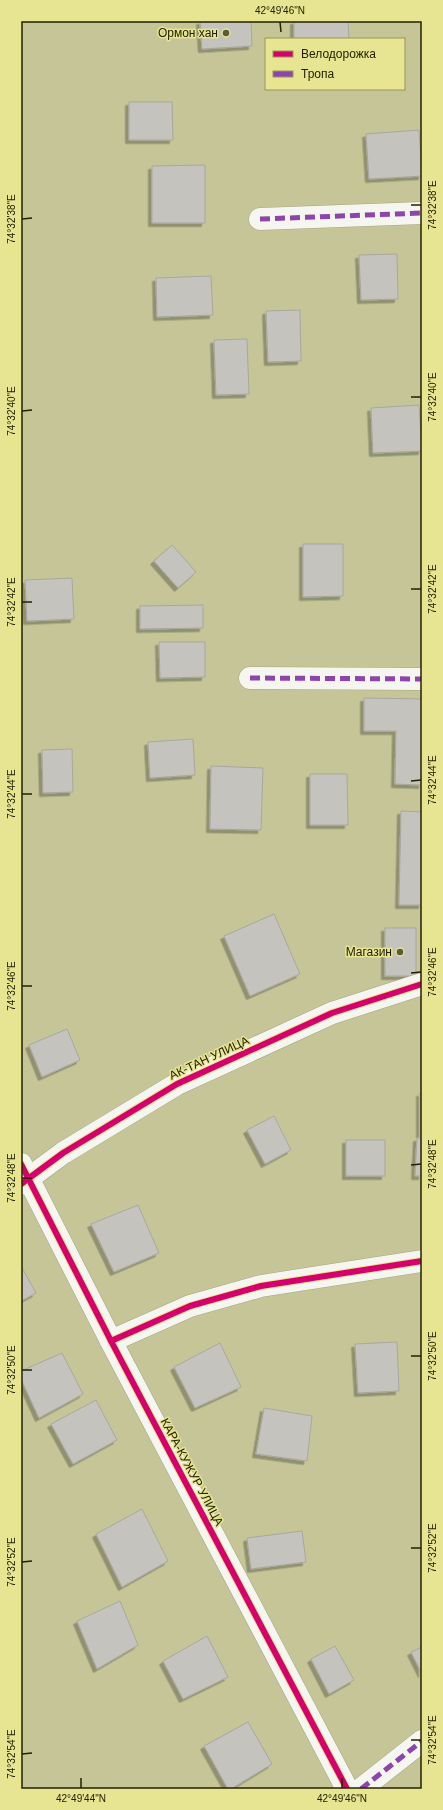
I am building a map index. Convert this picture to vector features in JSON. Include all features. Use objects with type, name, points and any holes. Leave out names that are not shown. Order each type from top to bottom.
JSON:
[{"type":"street","points":[[260,219],[422,213]]},
{"type":"street","points":[[250,678],[422,679]]},
{"type":"street","name":"АК-ТАН УЛИЦА","points":[[24,1176],[177,1084],[332,1013],[422,984]]},
{"type":"street","name":"КАРА-КУЖУР УЛИЦА","points":[[24,1176],[347,1789]]},
{"type":"street","points":[[111,1341],[190,1306],[261,1286],[422,1261]]},
{"type":"street","points":[[361,1789],[422,1741]]},
{"type":"building","name":"Ормон хан","points":[[200,21],[251,21],[252,46],[202,49]]},
{"type":"building","points":[[294,21],[348,21],[349,38],[294,38]]},
{"type":"building","points":[[129,102],[172,102],[173,140],[129,140]]},
{"type":"building","points":[[419,130],[422,176],[369,179],[366,134]]},
{"type":"building","points":[[205,165],[205,223],[152,223],[152,166]]},
{"type":"building","points":[[397,254],[398,299],[361,300],[359,255]]},
{"type":"building","points":[[211,276],[213,315],[157,317],[156,278]]},
{"type":"building","points":[[300,310],[301,361],[268,362],[266,311]]},
{"type":"building","points":[[247,339],[249,394],[216,395],[214,340]]},
{"type":"building","points":[[419,405],[422,451],[373,453],[371,408]]},
{"type":"building","points":[[303,544],[343,544],[343,596],[303,597]]},
{"type":"building","points":[[172,545],[196,572],[178,588],[154,561]]},
{"type":"building","points":[[72,578],[74,619],[27,621],[25,580]]},
{"type":"building","points":[[203,605],[203,628],[140,629],[140,606]]},
{"type":"building","points":[[159,642],[205,642],[205,677],[160,678]]},
{"type":"building","points":[[364,698],[422,699],[422,785],[395,784],[396,731],[364,731]]},
{"type":"building","points":[[193,739],[195,775],[150,778],[148,742]]},
{"type":"building","points":[[72,749],[73,792],[43,793],[42,750]]},
{"type":"building","points":[[211,766],[263,768],[261,830],[210,829]]},
{"type":"building","points":[[310,774],[347,774],[348,825],[310,825]]},
{"type":"building","points":[[401,811],[422,812],[422,905],[399,905]]},
{"type":"building","points":[[274,914],[300,974],[250,996],[224,936]]},
{"type":"building","name":"Магазин","points":[[385,928],[416,928],[416,976],[385,976]]},
{"type":"building","points":[[67,1029],[80,1060],[42,1077],[29,1045]]},
{"type":"building","points":[[420,1093],[422,1093],[422,1134],[420,1134]]},
{"type":"building","points":[[274,1116],[291,1150],[265,1164],[247,1130]]},
{"type":"building","points":[[417,1138],[422,1138],[422,1176],[415,1176]]},
{"type":"building","points":[[346,1140],[385,1140],[385,1176],[346,1176]]},
{"type":"building","points":[[138,1205],[159,1253],[114,1272],[91,1224]]},
{"type":"building","points":[[21,1266],[36,1293],[21,1301]]},
{"type":"building","points":[[397,1342],[399,1391],[358,1393],[355,1344]]},
{"type":"building","points":[[220,1343],[241,1387],[195,1408],[174,1367]]},
{"type":"building","points":[[62,1353],[83,1394],[39,1418],[21,1379],[21,1371]]},
{"type":"building","points":[[96,1400],[117,1440],[73,1464],[51,1424]]},
{"type":"building","points":[[264,1408],[312,1416],[307,1461],[256,1454]]},
{"type":"building","points":[[142,1509],[168,1561],[122,1587],[96,1534]]},
{"type":"building","points":[[302,1531],[306,1562],[251,1569],[247,1538]]},
{"type":"building","points":[[120,1601],[138,1645],[97,1669],[77,1621]]},
{"type":"building","points":[[207,1636],[228,1677],[183,1699],[163,1661]]},
{"type":"building","points":[[335,1646],[354,1680],[329,1694],[311,1659]]},
{"type":"building","points":[[422,1647],[422,1674],[411,1652]]},
{"type":"building","points":[[248,1722],[272,1764],[231,1789],[228,1789],[204,1746]]},
{"type":"marked path","points":[[260,219],[422,213]]},
{"type":"marked path","points":[[250,678],[422,679]]},
{"type":"marked path","points":[[361,1789],[422,1741]]},
{"type":"cycle path","points":[[21,1184],[63,1153],[177,1084],[332,1013],[422,984]]},
{"type":"cycle path","points":[[21,1164],[111,1341],[347,1789]]},
{"type":"cycle path","points":[[111,1341],[190,1306],[261,1286],[422,1261]]},
{"type":"place","name":"Ормон хан","points":[[226,33]]},
{"type":"place","name":"Магазин","points":[[400,952]]}]
